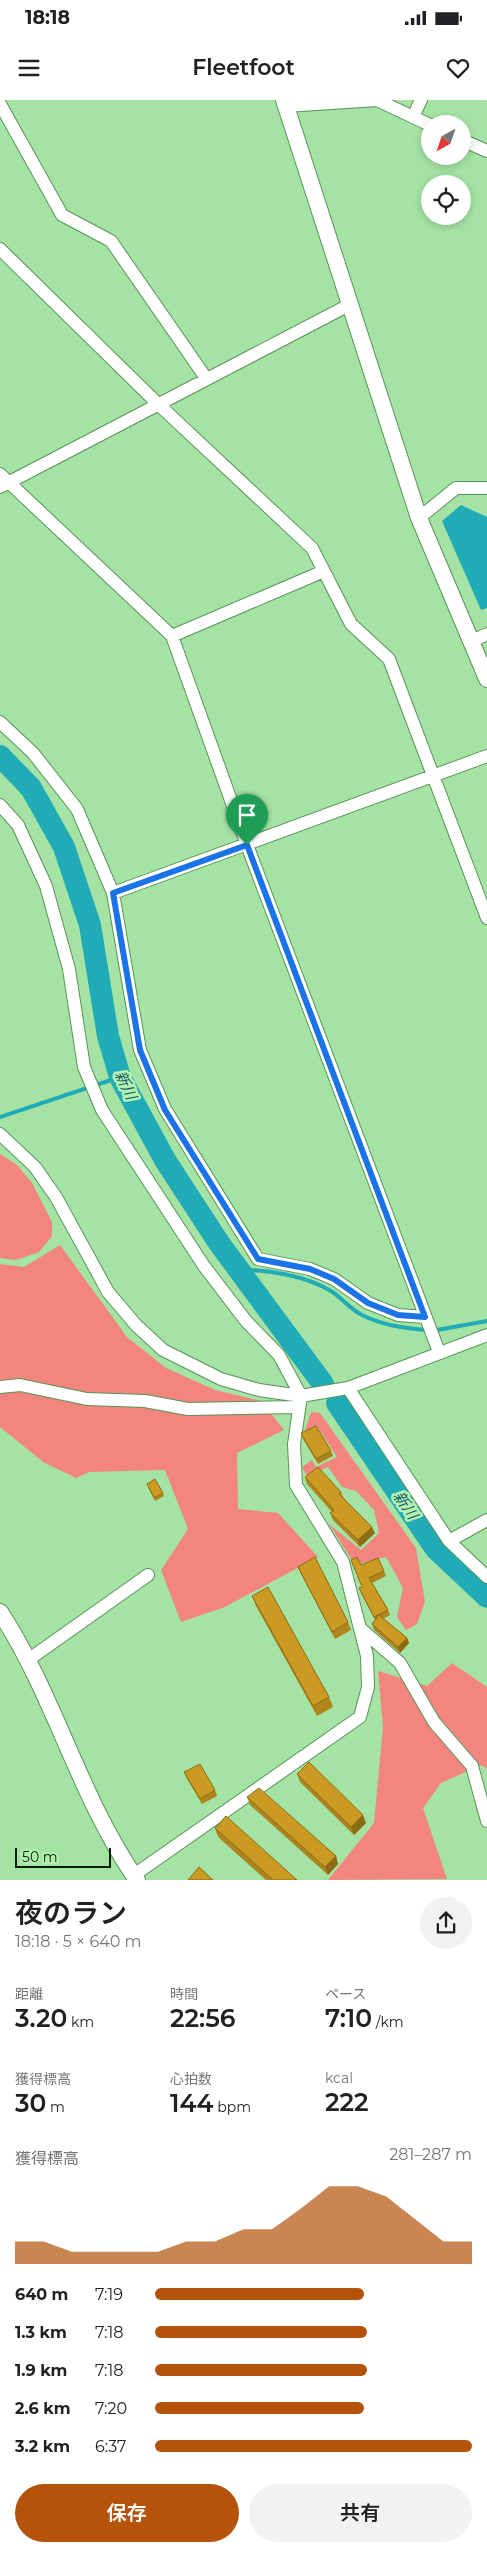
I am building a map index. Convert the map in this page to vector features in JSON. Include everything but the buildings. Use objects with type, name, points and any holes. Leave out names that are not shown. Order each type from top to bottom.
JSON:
[{"type":"street","points":[[421,121],[377,100],[285,103],[419,518],[487,679]]},
{"type":"street","points":[[413,117],[421,100]]},
{"type":"street","points":[[0,104],[62,216],[111,241],[206,378]]},
{"type":"street","points":[[471,144],[487,151]]},
{"type":"street","points":[[0,249],[158,404],[312,548],[351,624],[388,659],[487,918]]},
{"type":"street","points":[[349,305],[158,404],[2,481],[172,636],[247,845],[439,1352]]},
{"type":"street","points":[[419,518],[456,488],[487,488]]},
{"type":"street","points":[[172,636],[324,571]]},
{"type":"street","points":[[470,642],[487,634]]},
{"type":"street","points":[[0,722],[33,753],[77,809],[113,893],[140,1050],[165,1110],[258,1259],[310,1269],[334,1279],[368,1303],[398,1315],[425,1317]]},
{"type":"street","points":[[113,893],[487,756]]},
{"type":"street","points":[[0,805],[18,825],[46,886],[68,969],[84,1067],[102,1110],[204,1266],[246,1320],[278,1355],[299,1402],[294,1444],[296,1485],[343,1562],[366,1656],[368,1687],[360,1717],[136,1877],[92,1800],[28,1660],[0,1612]]},
{"type":"street","points":[[0,1134],[35,1167],[56,1197],[108,1292],[136,1325],[164,1350],[220,1379],[299,1402]]},
{"type":"street","points":[[0,1387],[20,1385],[87,1399],[145,1401],[188,1410],[299,1402],[348,1388],[487,1335]]},
{"type":"street","points":[[348,1388],[448,1541],[487,1577]]},
{"type":"street","points":[[448,1541],[487,1520]]},
{"type":"street","points":[[28,1660],[148,1575]]},
{"type":"street","points":[[360,1629],[400,1663],[434,1722],[472,1766],[487,1821]]},
{"type":"shaded area","points":[[0,1154],[16,1164],[32,1183],[52,1222],[52,1236],[39,1252],[16,1260],[0,1258]]},
{"type":"shaded area","points":[[60,1245],[127,1337],[166,1368],[215,1390],[261,1401],[284,1430],[237,1453],[238,1509],[278,1513],[318,1557],[225,1607],[181,1622],[161,1570],[188,1529],[165,1470],[89,1472],[76,1478],[43,1462],[0,1427],[0,1264],[24,1267]]},
{"type":"shaded area","points":[[311,1412],[320,1413],[416,1548],[425,1602],[417,1624],[406,1630],[397,1617],[403,1588],[386,1557],[355,1565],[329,1524],[361,1550],[379,1533],[374,1510],[356,1491],[342,1487],[328,1467],[307,1476],[302,1467],[312,1460],[316,1467],[337,1457],[318,1428],[305,1430]]},
{"type":"shaded area","points":[[452,1663],[487,1687],[487,1769],[481,1765],[441,1783],[423,1808],[447,1879],[328,1880],[374,1823],[383,1727],[378,1671],[427,1686]]},
{"type":"water","points":[[461,505],[487,517],[487,608],[481,610],[442,521]]},
{"type":"waterway","name":"新川","points":[[0,756],[31,788],[64,847],[90,925],[108,1036],[120,1077],[165,1160],[219,1243],[323,1384]]},
{"type":"waterway","points":[[0,1117],[120,1077]]},
{"type":"waterway","points":[[238,1270],[274,1272],[310,1281],[331,1291],[362,1315],[393,1326],[425,1330]]},
{"type":"waterway","points":[[437,1330],[487,1321]]},
{"type":"waterway","name":"新川","points":[[337,1403],[436,1549],[487,1597]]},
{"type":"route","points":[[247,845],[324,1050],[425,1317],[398,1315],[368,1303],[334,1279],[310,1269],[258,1259],[165,1110],[140,1050],[113,893],[247,845]]}]
